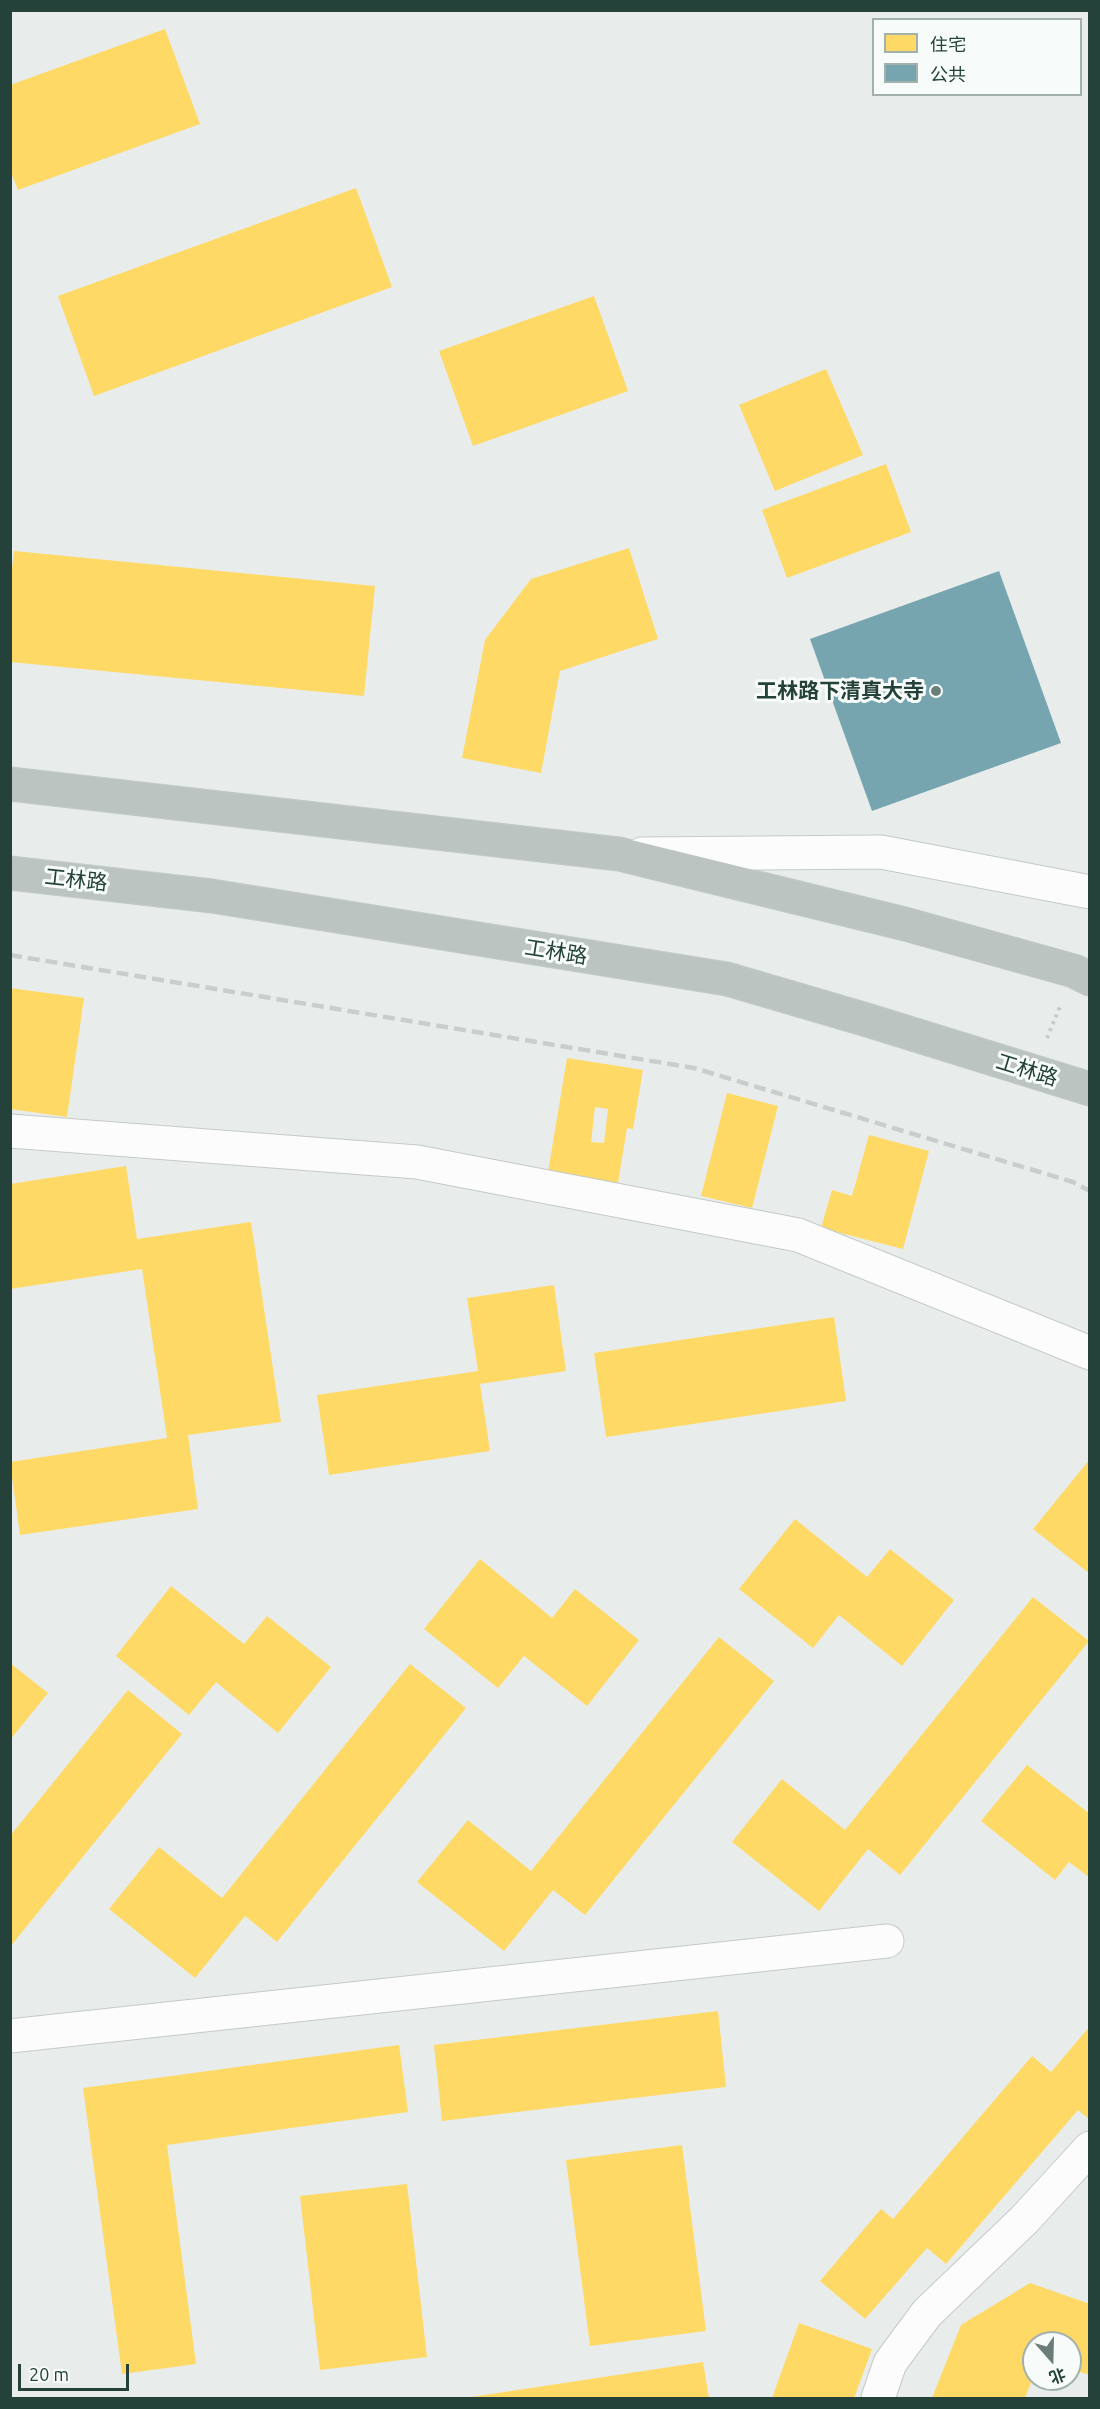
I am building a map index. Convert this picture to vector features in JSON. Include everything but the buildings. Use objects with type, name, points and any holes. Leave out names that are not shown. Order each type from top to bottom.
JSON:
[{"type":"highway","points":[[10,784],[619,854],[905,924],[1082,975]]},
{"type":"highway","name":"工林路","points":[[10,873],[212,896],[727,980],[867,1020],[1089,1089]]},
{"type":"street","points":[[619,854],[881,852],[1089,892]]},
{"type":"street","points":[[10,1131],[417,1162],[798,1236],[1089,1353]]},
{"type":"street","points":[[10,2036],[887,1941]]},
{"type":"street","points":[[878,2398],[890,2363],[927,2313],[1024,2220],[1089,2148]]},
{"type":"path","points":[[1034,1072],[1082,975]]},
{"type":"railway","points":[[10,955],[694,1068],[1073,1182],[1090,1191]]},
{"type":"place","name":"工林路下清真大寺","points":[[936,691]]}]
